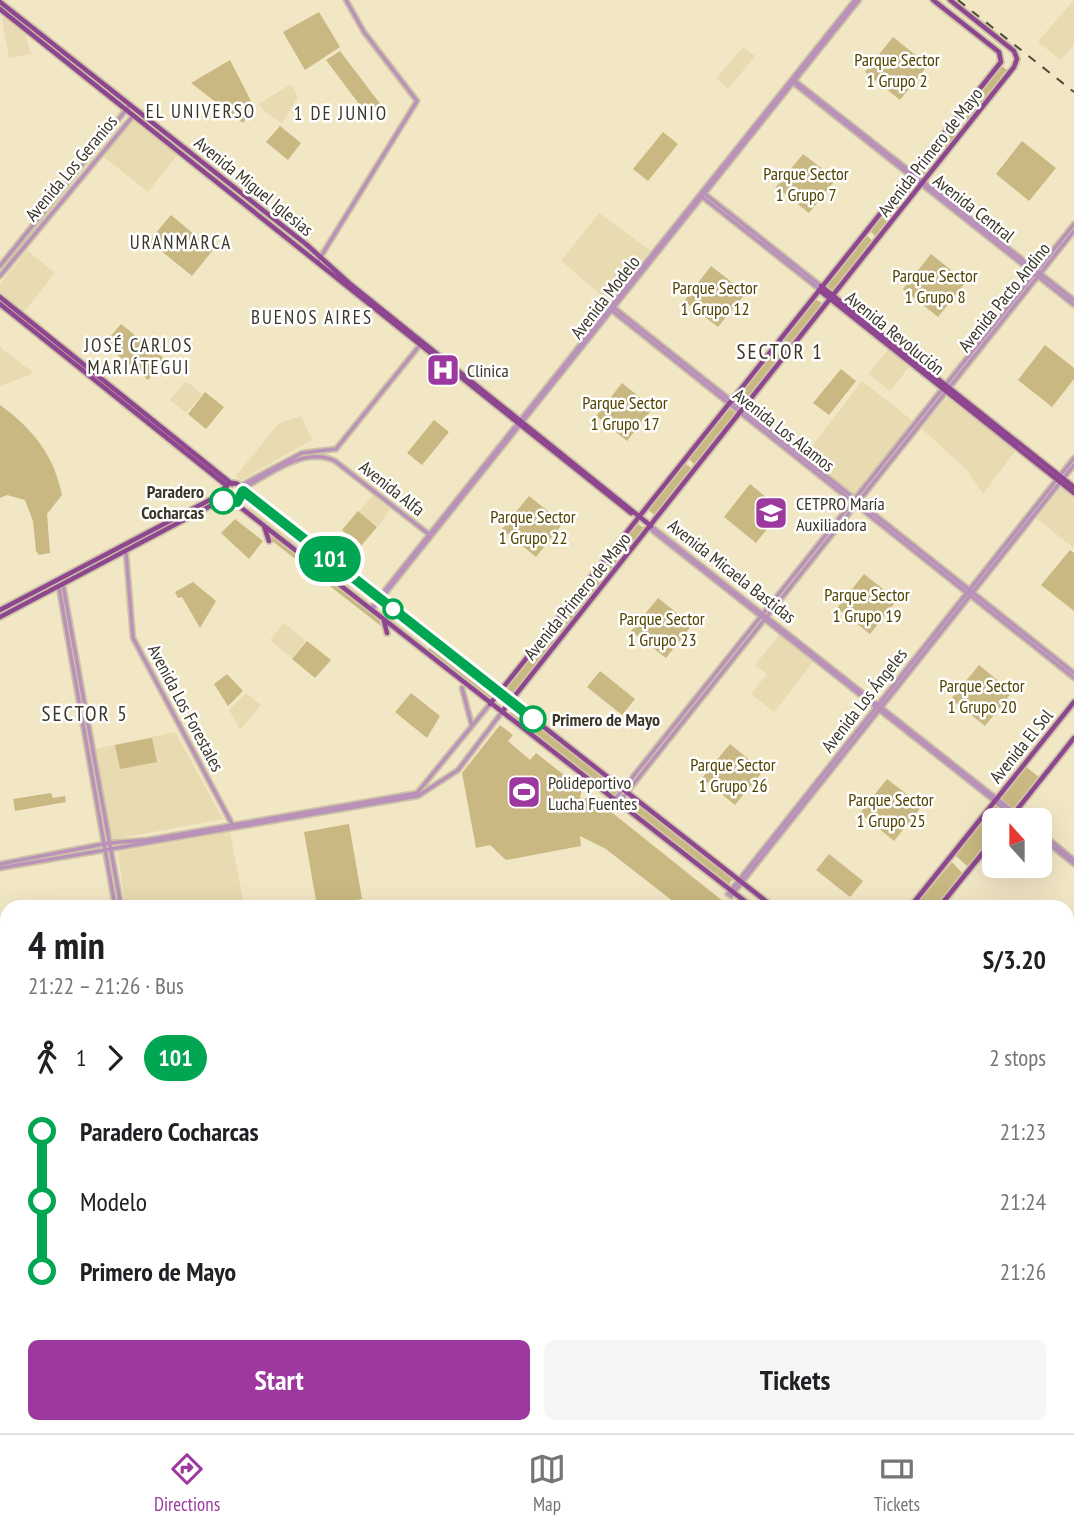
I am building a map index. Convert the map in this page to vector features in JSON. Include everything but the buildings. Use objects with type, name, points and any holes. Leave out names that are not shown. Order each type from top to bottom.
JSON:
[{"type":"main road","points":[[933,0],[1002,59]]},
{"type":"main road","points":[[950,0],[1010,48]]},
{"type":"main road","name":"Avenida Miguel Iglesias","points":[[0,2],[128,107]]},
{"type":"main road","name":"Avenida Miguel Iglesias","points":[[0,9],[136,113],[421,344]]},
{"type":"main road","name":"Avenida Primero de Mayo","points":[[490,704],[1010,48],[1017,60],[1012,70],[502,712]]},
{"type":"main road","name":"Avenida Revolución","points":[[820,288],[1060,479],[1074,493]]},
{"type":"main road","points":[[0,297],[230,485]]},
{"type":"main road","points":[[0,304],[230,485],[241,489],[765,900]]},
{"type":"main road","name":"Avenida Micaela Bastidas","points":[[421,344],[650,527]]},
{"type":"main road","name":"Avenida Revolución","points":[[1060,479],[1074,487]]},
{"type":"main road","points":[[0,610],[223,493],[230,485]]},
{"type":"main road","points":[[235,503],[242,498],[241,489]]},
{"type":"main road","points":[[223,493],[227,501]]},
{"type":"main road","points":[[0,618],[214,504],[227,501],[235,503],[742,900]]},
{"type":"main road","points":[[264,525],[269,541]]},
{"type":"main road","points":[[384,620],[387,633]]},
{"type":"main road","name":"Avenida El Sol","points":[[916,900],[1074,702]]},
{"type":"main road","name":"Avenida El Sol","points":[[1019,808],[1074,738]]},
{"type":"main road","points":[[945,900],[982,854]]},
{"type":"street","points":[[318,258],[417,101],[364,32],[346,0]]},
{"type":"street","name":"Avenida Modelo","points":[[371,610],[857,0]]},
{"type":"street","name":"Avenida Central","points":[[793,81],[1074,303]]},
{"type":"street","name":"Avenida Los Geranios","points":[[0,266],[128,107]]},
{"type":"street","name":"Avenida Los Geranios","points":[[0,276],[136,113]]},
{"type":"street","name":"Avenida Revolución","points":[[702,194],[820,288]]},
{"type":"street","name":"Avenida Pacto Andino","points":[[1037,274],[1074,223]]},
{"type":"street","name":"Avenida Pacto Andino","points":[[616,803],[945,388],[1074,231]]},
{"type":"street","name":"Avenida Los Alamos","points":[[612,308],[1074,678]]},
{"type":"street","points":[[241,489],[302,453],[336,449],[421,344]]},
{"type":"street","name":"Avenida Alfa","points":[[241,489],[302,458],[325,457],[335,461],[430,536]]},
{"type":"street","name":"Avenida Los Ángeles","points":[[731,893],[880,708],[1074,458]]},
{"type":"street","name":"Avenida Los Ángeles","points":[[1060,479],[1074,465]]},
{"type":"street","name":"Avenida Micaela Bastidas","points":[[650,527],[1006,808]]},
{"type":"street","name":"Avenida Los Forestales","points":[[125,553],[134,638],[232,827]]},
{"type":"street","points":[[61,586],[114,900]]},
{"type":"street","name":"Avenida Los Alamos","points":[[970,593],[1074,673]]},
{"type":"street","points":[[462,688],[472,726]]},
{"type":"street","name":"Avenida Primero de Mayo","points":[[0,866],[111,849],[416,793],[490,704]]},
{"type":"street","name":"Avenida Primero de Mayo","points":[[0,866],[106,843],[147,840],[418,796],[458,770],[502,712]]},
{"type":"street","points":[[106,843],[111,849],[120,900]]},
{"type":"street","points":[[1052,844],[1074,862]]},
{"type":"shaded area","points":[[1074,0],[1074,45],[1061,60],[1039,43],[1039,40]]},
{"type":"shaded area","points":[[5,16],[25,33],[31,54],[9,58],[2,19]]},
{"type":"shaded area","points":[[743,47],[755,56],[728,89],[716,78]]},
{"type":"shaded area","points":[[291,84],[298,97],[282,123],[264,111],[259,104]]},
{"type":"shaded area","points":[[133,120],[177,155],[148,192],[104,157]]},
{"type":"shaded area","points":[[599,213],[650,250],[610,302],[561,261]]},
{"type":"shaded area","points":[[27,250],[55,273],[24,312],[0,293],[0,284]]},
{"type":"shaded area","points":[[0,346],[2,349],[34,373],[0,386]]},
{"type":"shaded area","points":[[889,349],[910,366],[890,391],[868,374]]},
{"type":"shaded area","points":[[186,381],[202,394],[186,413],[170,400]]},
{"type":"shaded area","points":[[862,381],[913,421],[855,496],[805,455]]},
{"type":"shaded area","points":[[948,397],[1016,450],[983,494],[968,471],[921,428]]},
{"type":"shaded area","points":[[301,416],[312,440],[240,481],[236,476],[279,423]]},
{"type":"shaded area","points":[[1061,487],[1074,495],[1074,548],[1037,519]]},
{"type":"shaded area","points":[[373,495],[390,509],[378,526],[359,512]]},
{"type":"shaded area","points":[[253,503],[371,595],[366,602],[247,511]]},
{"type":"shaded area","points":[[386,606],[430,642],[424,649],[380,614]]},
{"type":"shaded area","points":[[284,623],[306,641],[292,658],[270,640]]},
{"type":"shaded area","points":[[780,634],[814,661],[774,712],[751,694],[767,674],[755,665]]},
{"type":"shaded area","points":[[246,693],[261,705],[240,730],[229,710]]},
{"type":"shaded area","points":[[175,732],[223,819],[111,840],[94,749]]},
{"type":"shaded area","points":[[230,832],[243,900],[124,900],[118,852]]},
{"type":"green space","points":[[319,12],[340,47],[305,70],[283,32]]},
{"type":"green space","name":"Parque Sector 1 Grupo 2","points":[[893,37],[928,65],[900,100],[865,72]]},
{"type":"green space","points":[[340,51],[381,105],[371,120],[326,60]]},
{"type":"green space","points":[[230,60],[254,107],[243,123],[191,83]]},
{"type":"green space","points":[[1000,65],[1009,71],[970,122],[966,122],[960,116]]},
{"type":"green space","points":[[956,120],[965,126],[923,178],[915,172]]},
{"type":"green space","points":[[280,126],[301,143],[288,160],[266,142]]},
{"type":"green space","points":[[663,132],[678,144],[648,181],[633,169]]},
{"type":"green space","points":[[1022,141],[1056,168],[1029,201],[996,174]]},
{"type":"green space","name":"Parque Sector 1 Grupo 7","points":[[803,154],[836,179],[809,213],[776,187]]},
{"type":"green space","points":[[909,179],[918,184],[876,237],[869,230]]},
{"type":"green space","points":[[171,215],[213,250],[192,276],[149,241]]},
{"type":"green space","points":[[866,235],[874,242],[832,293],[825,286]]},
{"type":"green space","name":"Parque Sector 1 Grupo 8","points":[[931,254],[966,282],[938,317],[903,289]]},
{"type":"green space","name":"Parque Sector 1 Grupo 12","points":[[711,266],[746,293],[718,327],[684,301]]},
{"type":"green space","points":[[814,299],[821,302],[819,310],[786,351],[779,344]]},
{"type":"green space","points":[[121,324],[165,359],[148,380],[104,344]]},
{"type":"green space","points":[[1045,345],[1074,368],[1074,379],[1052,407],[1018,380]]},
{"type":"green space","points":[[774,349],[783,355],[740,407],[734,400]]},
{"type":"green space","points":[[841,369],[856,381],[829,415],[813,403]]},
{"type":"green space","name":"Parque Sector 1 Grupo 17","points":[[622,383],[653,408],[627,441],[596,416]]},
{"type":"green space","points":[[205,392],[224,407],[206,429],[188,414]]},
{"type":"green space","points":[[0,405],[32,433],[54,467],[62,495],[47,514],[50,553],[39,555],[36,551],[33,521],[25,500],[7,495],[0,498]]},
{"type":"green space","points":[[728,407],[736,413],[695,465],[688,458]]},
{"type":"green space","points":[[434,420],[449,432],[422,465],[407,453]]},
{"type":"green space","points":[[684,463],[693,469],[656,516],[647,509]]},
{"type":"green space","points":[[750,484],[782,510],[756,543],[724,517]]},
{"type":"green space","name":"Parque Sector 1 Grupo 22","points":[[529,496],[563,523],[536,557],[502,529]]},
{"type":"green space","points":[[358,511],[377,527],[361,546],[342,530]]},
{"type":"green space","points":[[235,519],[263,541],[249,559],[221,533]]},
{"type":"green space","points":[[636,523],[646,529],[604,579],[596,574]]},
{"type":"green space","points":[[268,532],[380,621],[381,626],[271,540]]},
{"type":"green space","points":[[1070,550],[1074,553],[1074,611],[1041,585]]},
{"type":"green space","name":"Parque Sector 1 Grupo 19","points":[[864,574],[897,600],[870,634],[837,608]]},
{"type":"green space","points":[[594,577],[601,584],[562,634],[553,627]]},
{"type":"green space","points":[[193,582],[216,601],[200,628],[182,597],[178,598],[175,592]]},
{"type":"green space","name":"Parque Sector 1 Grupo 23","points":[[658,598],[692,625],[666,658],[631,631]]},
{"type":"green space","points":[[546,635],[556,642],[512,694],[505,688]]},
{"type":"green space","points":[[307,641],[331,660],[315,678],[292,659]]},
{"type":"green space","points":[[433,643],[495,692],[489,700],[427,651]]},
{"type":"green space","name":"Parque Sector 1 Grupo 20","points":[[979,665],[1012,692],[985,726],[951,699]]},
{"type":"green space","points":[[600,671],[635,699],[622,715],[587,687]]},
{"type":"green space","points":[[227,674],[243,691],[228,706],[214,684]]},
{"type":"green space","points":[[411,693],[440,716],[427,738],[395,712]]},
{"type":"green space","points":[[514,707],[619,789],[613,796],[510,714]]},
{"type":"green space","name":"Polideportivo Lucha Fuentes","points":[[500,725],[513,735],[508,741],[530,760],[536,753],[582,789],[580,797],[584,800],[590,795],[721,900],[671,900],[606,849],[580,836],[581,846],[506,860],[490,845],[476,848],[462,773]]},
{"type":"green space","points":[[152,738],[157,762],[120,769],[115,745]]},
{"type":"green space","name":"Parque Sector 1 Grupo 26","points":[[730,744],[763,771],[735,805],[702,778]]},
{"type":"green space","points":[[1025,766],[1039,777],[1013,808],[1001,798]]},
{"type":"green space","name":"Parque Sector 1 Grupo 25","points":[[887,779],[922,806],[894,841],[860,813]]},
{"type":"green space","points":[[51,793],[53,798],[65,796],[66,802],[15,811],[13,799]]},
{"type":"green space","points":[[629,797],[734,878],[728,885],[624,803]]},
{"type":"green space","points":[[982,823],[982,848],[967,866],[955,855]]},
{"type":"green space","points":[[349,824],[362,899],[316,900],[304,832]]},
{"type":"green space","points":[[829,854],[863,881],[850,897],[816,870]]},
{"type":"green space","points":[[952,862],[963,874],[942,900],[920,900]]},
{"type":"railway","points":[[958,0],[1074,92]]},
{"type":"bus line","name":"101","points":[[223,501],[237,502],[242,498],[243,491],[533,719]]},
{"type":"place","name":"Clinica","points":[[443,370]]},
{"type":"place","name":"Paradero Cocharcas","points":[[223,501]]},
{"type":"place","name":"CETPRO María Auxiliadora","points":[[771,513]]},
{"type":"place","name":"Primero de Mayo","points":[[533,719]]},
{"type":"place","name":"Polideportivo Lucha Fuentes","points":[[524,792]]},
{"type":"district","name":"EL UNIVERSO","points":[[201,111]]},
{"type":"district","name":"1 DE JUNIO","points":[[341,113]]},
{"type":"district","name":"URANMARCA","points":[[181,242]]},
{"type":"district","name":"BUENOS AIRES","points":[[312,317]]},
{"type":"district","name":"SECTOR 1","points":[[780,351]]},
{"type":"district","name":"JOSÉ CARLOS MARIÁTEGUI","points":[[139,356]]},
{"type":"district","name":"SECTOR 5","points":[[85,713]]}]
